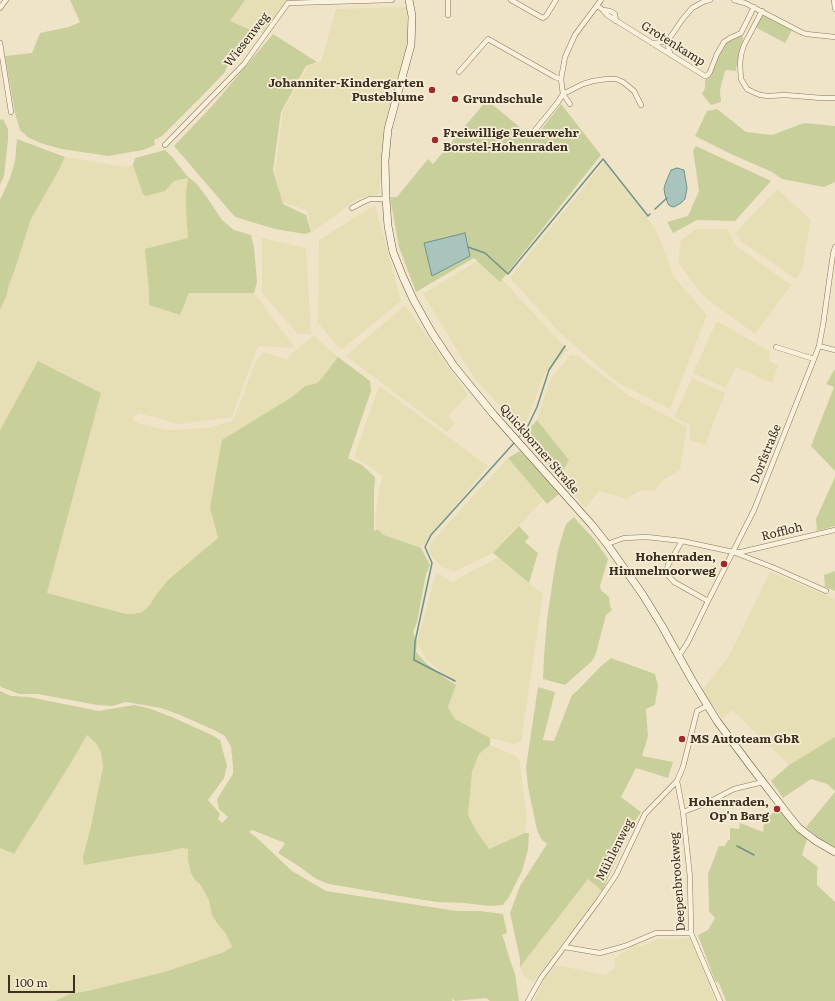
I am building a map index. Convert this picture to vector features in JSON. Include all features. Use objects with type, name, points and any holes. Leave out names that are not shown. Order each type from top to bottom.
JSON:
[{"type":"main road","name":"Quickborner Straße","points":[[409,0],[412,16],[411,45],[388,129],[385,161],[388,226],[393,252],[413,299],[432,333],[454,366],[473,390],[607,544],[662,626],[707,706],[763,782],[799,828],[816,842],[835,852]]},
{"type":"street","points":[[0,8],[6,0]]},
{"type":"street","name":"Wiesenweg","points":[[165,145],[244,64],[288,3],[392,0]]},
{"type":"street","points":[[448,0],[448,15]]},
{"type":"street","points":[[511,0],[543,18],[546,16],[556,0]]},
{"type":"street","points":[[570,104],[564,94],[561,79],[569,46],[575,35],[601,0]]},
{"type":"street","points":[[652,43],[664,42],[669,39],[692,8],[710,0]]},
{"type":"street","points":[[734,0],[745,2],[806,34],[835,37]]},
{"type":"street","points":[[834,0],[835,9]]},
{"type":"street","name":"Grotenkamp","points":[[597,6],[616,21],[705,76],[710,72],[724,42],[741,33]]},
{"type":"street","points":[[749,37],[741,33],[754,7]]},
{"type":"street","points":[[762,11],[744,46],[740,64],[741,79],[747,89],[760,95],[768,96],[785,95],[835,98]]},
{"type":"street","points":[[459,72],[488,39],[561,79]]},
{"type":"street","points":[[669,39],[668,45],[671,55]]},
{"type":"street","points":[[0,43],[11,112]]},
{"type":"street","points":[[532,134],[564,94],[592,81],[607,78],[624,82],[634,91],[641,105]]},
{"type":"street","points":[[352,208],[370,199],[386,199]]},
{"type":"street","name":"Dorfstraße","points":[[678,656],[688,642],[754,510],[819,346],[835,246]]},
{"type":"street","points":[[819,346],[835,350]]},
{"type":"street","points":[[776,347],[814,359]]},
{"type":"street","name":"Roffloh","points":[[733,552],[741,552],[835,530]]},
{"type":"street","points":[[607,544],[624,538],[682,541],[733,552],[772,567],[826,591]]},
{"type":"street","points":[[682,541],[668,565],[666,573],[674,582],[708,601]]},
{"type":"street","name":"Mühlenweg","points":[[528,1001],[541,978],[599,900],[616,874],[645,814],[677,781],[683,767],[697,712],[707,706]]},
{"type":"street","name":"Deepenbrookweg","points":[[677,781],[683,812],[690,877],[691,933],[720,1001]]},
{"type":"street","points":[[683,812],[707,803],[734,789],[763,782]]},
{"type":"street","points":[[564,947],[600,953],[625,946],[656,933],[691,933]]},
{"type":"shaded area","points":[[245,0],[293,0],[269,30],[263,33],[229,21]]},
{"type":"shaded area","points":[[407,7],[407,49],[384,128],[379,194],[357,199],[312,232],[307,210],[281,202],[275,170],[283,111],[307,67],[321,62],[336,9]]},
{"type":"shaded area","points":[[65,157],[123,167],[133,165],[143,194],[165,191],[174,181],[188,177],[186,210],[188,238],[149,291],[149,305],[179,315],[189,293],[254,293],[295,348],[258,346],[232,417],[179,424],[138,413],[133,419],[139,424],[169,430],[207,428],[232,421],[256,360],[264,352],[288,360],[290,354],[314,336],[338,357],[317,383],[305,386],[292,397],[210,508],[218,538],[168,580],[149,606],[142,612],[134,614],[126,614],[47,593],[101,393],[38,361],[0,430],[0,310],[6,297],[31,219]]},
{"type":"shaded area","points":[[604,162],[655,228],[674,277],[707,315],[670,409],[618,383],[559,332],[510,278]]},
{"type":"shaded area","points":[[777,189],[811,220],[802,270],[796,279],[741,241],[735,233]]},
{"type":"shaded area","points":[[375,205],[401,301],[341,350],[318,323],[319,240]]},
{"type":"shaded area","points":[[696,229],[728,229],[736,246],[791,285],[755,334],[702,295],[678,262],[681,240]]},
{"type":"shaded area","points":[[262,238],[306,248],[311,334],[298,334],[262,293]]},
{"type":"shaded area","points":[[482,258],[568,350],[545,373],[523,431],[474,378],[423,294]]},
{"type":"shaded area","points":[[405,305],[468,395],[448,416],[455,423],[447,432],[346,356]]},
{"type":"shaded area","points":[[717,321],[770,352],[769,361],[778,366],[772,383],[736,367],[726,388],[693,373]]},
{"type":"shaded area","points":[[570,355],[578,356],[628,395],[687,427],[680,470],[665,479],[654,491],[641,490],[627,499],[599,491],[585,508],[559,477],[569,460],[537,420],[550,380]]},
{"type":"shaded area","points":[[692,378],[725,393],[705,445],[690,440],[689,424],[674,418]]},
{"type":"shaded area","points":[[379,386],[488,466],[421,548],[384,535],[377,529],[375,519],[380,485],[383,477],[354,457]]},
{"type":"shaded area","points":[[508,458],[543,500],[493,553],[455,571],[441,567],[431,555],[429,547],[433,540]]},
{"type":"shaded area","points":[[498,558],[543,594],[521,742],[514,744],[490,738],[455,719],[448,707],[456,685],[425,658],[417,642],[436,573],[453,582]]},
{"type":"shaded area","points":[[770,572],[835,599],[835,737],[789,765],[732,710],[722,719],[702,690],[729,656]]},
{"type":"shaded area","points":[[87,735],[96,743],[101,752],[103,767],[83,857],[84,865],[166,852],[182,848],[188,849],[188,860],[195,880],[200,884],[209,900],[212,915],[226,934],[232,947],[224,952],[164,972],[70,994],[55,1001],[0,1001],[0,848],[14,854]]},
{"type":"shaded area","points":[[490,745],[519,758],[527,818],[525,833],[489,849],[475,829],[468,815],[472,772],[479,754]]},
{"type":"shaded area","points":[[588,879],[602,891],[533,982],[524,976],[520,967]]},
{"type":"shaded area","points":[[690,938],[716,1001],[534,1001],[543,982],[556,965],[605,975],[614,969],[615,958],[634,945],[643,946],[657,939]]},
{"type":"green space","points":[[70,0],[245,0],[230,21],[256,32],[227,67],[225,72],[162,136],[154,140],[155,145],[143,150],[108,156],[62,149],[43,144],[29,138],[20,130],[15,113],[5,56],[32,53],[40,33],[69,27],[80,22]]},
{"type":"green space","points":[[762,15],[792,30],[785,43],[755,27]]},
{"type":"green space","points":[[273,34],[317,62],[306,66],[281,112],[273,170],[283,204],[306,215],[311,232],[305,234],[275,229],[235,217],[174,146],[213,105]]},
{"type":"green space","points":[[740,35],[743,39],[736,71],[725,71],[720,90],[721,102],[711,105],[702,94],[705,88],[705,80],[711,75],[722,48],[728,41]]},
{"type":"green space","points":[[487,100],[534,139],[561,104],[601,155],[500,282],[474,258],[416,292],[399,247],[390,197],[397,197],[428,159],[433,164]]},
{"type":"green space","points":[[717,109],[746,132],[772,135],[804,123],[835,126],[835,182],[824,187],[782,179],[772,172],[695,136],[707,111]]},
{"type":"green space","points":[[3,119],[8,129],[8,140],[4,176],[0,185],[0,120]]},
{"type":"green space","points":[[17,139],[65,157],[31,219],[6,297],[0,310],[0,200],[10,178],[15,161]]},
{"type":"green space","points":[[696,146],[771,181],[735,221],[697,220],[673,233],[667,222],[688,216],[699,191],[693,150]]},
{"type":"green space","points":[[165,150],[188,177],[196,183],[222,220],[234,230],[251,235],[254,247],[257,282],[254,293],[189,293],[180,315],[149,305],[145,249],[188,238],[186,191],[188,178],[174,181],[165,191],[146,196],[143,194],[133,165],[135,158]]},
{"type":"green space","points":[[338,357],[370,381],[371,391],[348,458],[362,465],[375,477],[374,531],[377,529],[384,535],[421,548],[430,565],[426,574],[417,622],[413,632],[417,642],[416,652],[427,664],[456,685],[448,707],[455,719],[490,738],[490,745],[479,754],[472,772],[468,815],[475,829],[489,849],[525,833],[529,833],[528,850],[522,871],[509,897],[503,905],[490,906],[437,902],[329,884],[316,879],[278,853],[285,843],[252,830],[249,832],[292,871],[326,891],[457,911],[480,911],[503,914],[507,933],[502,935],[515,974],[519,1001],[490,1001],[486,998],[455,1001],[452,998],[452,1001],[55,1001],[70,994],[164,972],[224,952],[232,947],[226,934],[212,915],[209,900],[200,884],[195,880],[191,873],[188,860],[188,849],[182,848],[166,852],[84,865],[83,857],[103,767],[101,752],[96,743],[87,735],[14,854],[0,848],[0,691],[11,696],[29,697],[99,711],[134,705],[148,708],[172,717],[214,736],[220,740],[227,766],[224,778],[208,800],[220,814],[218,819],[221,824],[228,817],[219,809],[217,799],[233,774],[233,766],[231,747],[225,736],[180,715],[161,708],[126,702],[112,706],[97,705],[38,694],[19,694],[1,687],[0,430],[38,361],[101,393],[47,593],[126,614],[134,614],[142,612],[149,606],[168,580],[218,538],[210,508],[222,440],[292,397],[305,386],[317,383]]},
{"type":"green space","points":[[835,369],[835,471],[811,446],[834,387],[826,384]]},
{"type":"green space","points":[[537,420],[569,460],[559,477],[522,437]]},
{"type":"green space","points":[[520,451],[559,494],[547,504],[508,458]]},
{"type":"green space","points":[[835,477],[835,526],[817,531],[816,519]]},
{"type":"green space","points":[[574,517],[594,539],[608,559],[600,586],[601,590],[609,597],[612,610],[606,615],[596,653],[592,661],[565,685],[543,679],[544,656],[547,620],[558,550],[566,524]]},
{"type":"green space","points":[[519,526],[529,537],[525,542],[538,553],[529,583],[493,553]]},
{"type":"green space","points":[[835,571],[835,591],[825,587],[824,575]]},
{"type":"green space","points":[[611,658],[655,674],[658,686],[655,705],[646,709],[648,736],[642,756],[673,762],[668,778],[636,768],[621,797],[641,812],[635,821],[602,891],[588,879],[520,967],[520,959],[510,913],[520,886],[547,844],[541,839],[537,830],[528,787],[526,767],[538,687],[555,692],[543,740],[554,741],[572,695]]},
{"type":"green space","points":[[835,737],[835,791],[827,784],[811,779],[783,798],[771,781],[789,765]]},
{"type":"green space","points":[[835,792],[835,848],[820,839],[806,827]]},
{"type":"green space","points":[[779,808],[807,839],[802,855],[818,867],[817,885],[835,902],[835,1001],[726,1001],[719,983],[715,981],[698,935],[708,930],[715,918],[709,911],[708,874],[719,846],[725,846],[728,840],[730,840],[730,828],[739,829],[740,823],[763,832],[764,821]]},
{"type":"water","points":[[677,168],[684,170],[687,188],[685,199],[674,207],[668,204],[664,188],[671,170]]},
{"type":"water","points":[[465,233],[470,256],[432,276],[424,243]]},
{"type":"waterway","points":[[468,247],[485,253],[508,274],[603,159],[648,216],[650,214]]},
{"type":"waterway","points":[[655,209],[667,198]]},
{"type":"waterway","points":[[520,436],[527,428],[537,407],[549,370],[565,346]]},
{"type":"waterway","points":[[455,681],[414,660],[415,642],[432,563],[425,547],[431,535],[514,443]]},
{"type":"waterway","points":[[737,846],[754,855]]},
{"type":"place","name":"Johanniter-Kindergarten Pusteblume","points":[[432,90]]},
{"type":"place","name":"Grundschule","points":[[455,99]]},
{"type":"place","name":"Freiwillige Feuerwehr Borstel-Hohenraden","points":[[435,140]]},
{"type":"place","name":"Hohenraden, Himmelmoorweg","points":[[724,564]]},
{"type":"place","name":"MS Autoteam GbR","points":[[682,739]]},
{"type":"place","name":"Hohenraden, Op'n Barg","points":[[777,809]]}]
